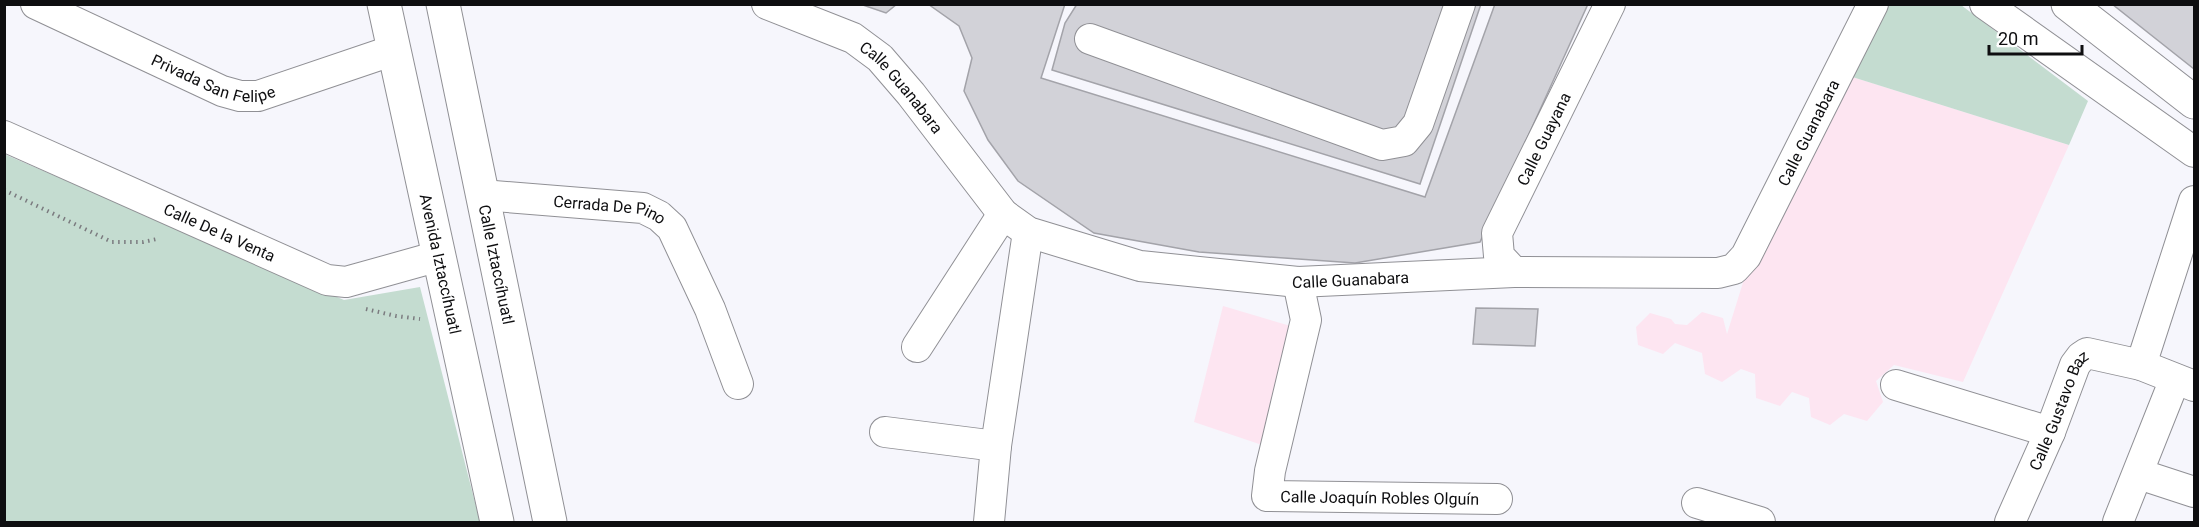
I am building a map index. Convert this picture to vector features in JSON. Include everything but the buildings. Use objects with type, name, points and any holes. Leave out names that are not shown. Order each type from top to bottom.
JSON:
[{"type":"street","name":"Privada San Felipe","points":[[36,4],[222,91],[240,96],[258,96],[394,50]]},
{"type":"street","name":"Avenida Iztaccíhuatl","points":[[384,4],[497,522]]},
{"type":"street","name":"Calle Iztaccíhuatl","points":[[443,4],[550,522]]},
{"type":"street","name":"Calle Guanabara","points":[[767,4],[853,39],[880,58],[911,94],[1003,214],[1028,232],[1140,266],[1298,282],[1514,272],[1718,273],[1734,269],[1746,256],[1873,4]]},
{"type":"street","points":[[1090,39],[1382,145],[1404,141],[1418,124],[1460,4]]},
{"type":"street","name":"Calle Guayana","points":[[1514,272],[1499,255],[1497,233],[1610,4]]},
{"type":"street","points":[[1985,4],[2194,152]]},
{"type":"street","points":[[2068,4],[2194,102]]},
{"type":"street","name":"Calle De la Venta","points":[[4,136],[327,280],[346,282],[439,256]]},
{"type":"street","name":"Cerrada De Pino","points":[[482,195],[643,208],[659,216],[672,228],[710,309],[738,384]]},
{"type":"street","points":[[2141,365],[2194,201]]},
{"type":"street","points":[[917,347],[1003,214]]},
{"type":"street","points":[[989,522],[996,446],[1028,232]]},
{"type":"street","name":"Calle Joaquín Robles Olguín","points":[[1298,282],[1306,320],[1273,460],[1267,496],[1497,499]]},
{"type":"street","name":"Calle Gustavo Baz","points":[[2010,522],[2050,432],[2075,365],[2081,357],[2087,353],[2141,365],[2185,382]]},
{"type":"street","points":[[2118,522],[2185,382]]},
{"type":"street","points":[[1896,385],[2050,432]]},
{"type":"street","points":[[885,432],[996,446]]},
{"type":"street","points":[[2139,474],[2194,492]]},
{"type":"street","points":[[1697,503],[1760,522]]},
{"type":"shaded area","points":[[1846,75],[2069,145],[1963,382],[1894,365],[1876,381],[1883,402],[1867,421],[1844,414],[1830,425],[1811,417],[1809,398],[1792,392],[1780,406],[1756,398],[1755,374],[1741,369],[1722,382],[1705,374],[1702,353],[1675,343],[1663,354],[1638,345],[1636,327],[1650,313],[1671,319],[1675,324],[1687,325],[1702,312],[1723,318],[1727,334],[1745,276]]},
{"type":"shaded area","points":[[1223,306],[1294,327],[1262,445],[1194,422]]},
{"type":"green space","points":[[1881,5],[1961,5],[2088,101],[2069,145],[1846,75]]},
{"type":"green space","points":[[4,154],[344,300],[420,287],[480,522],[5,522]]}]
